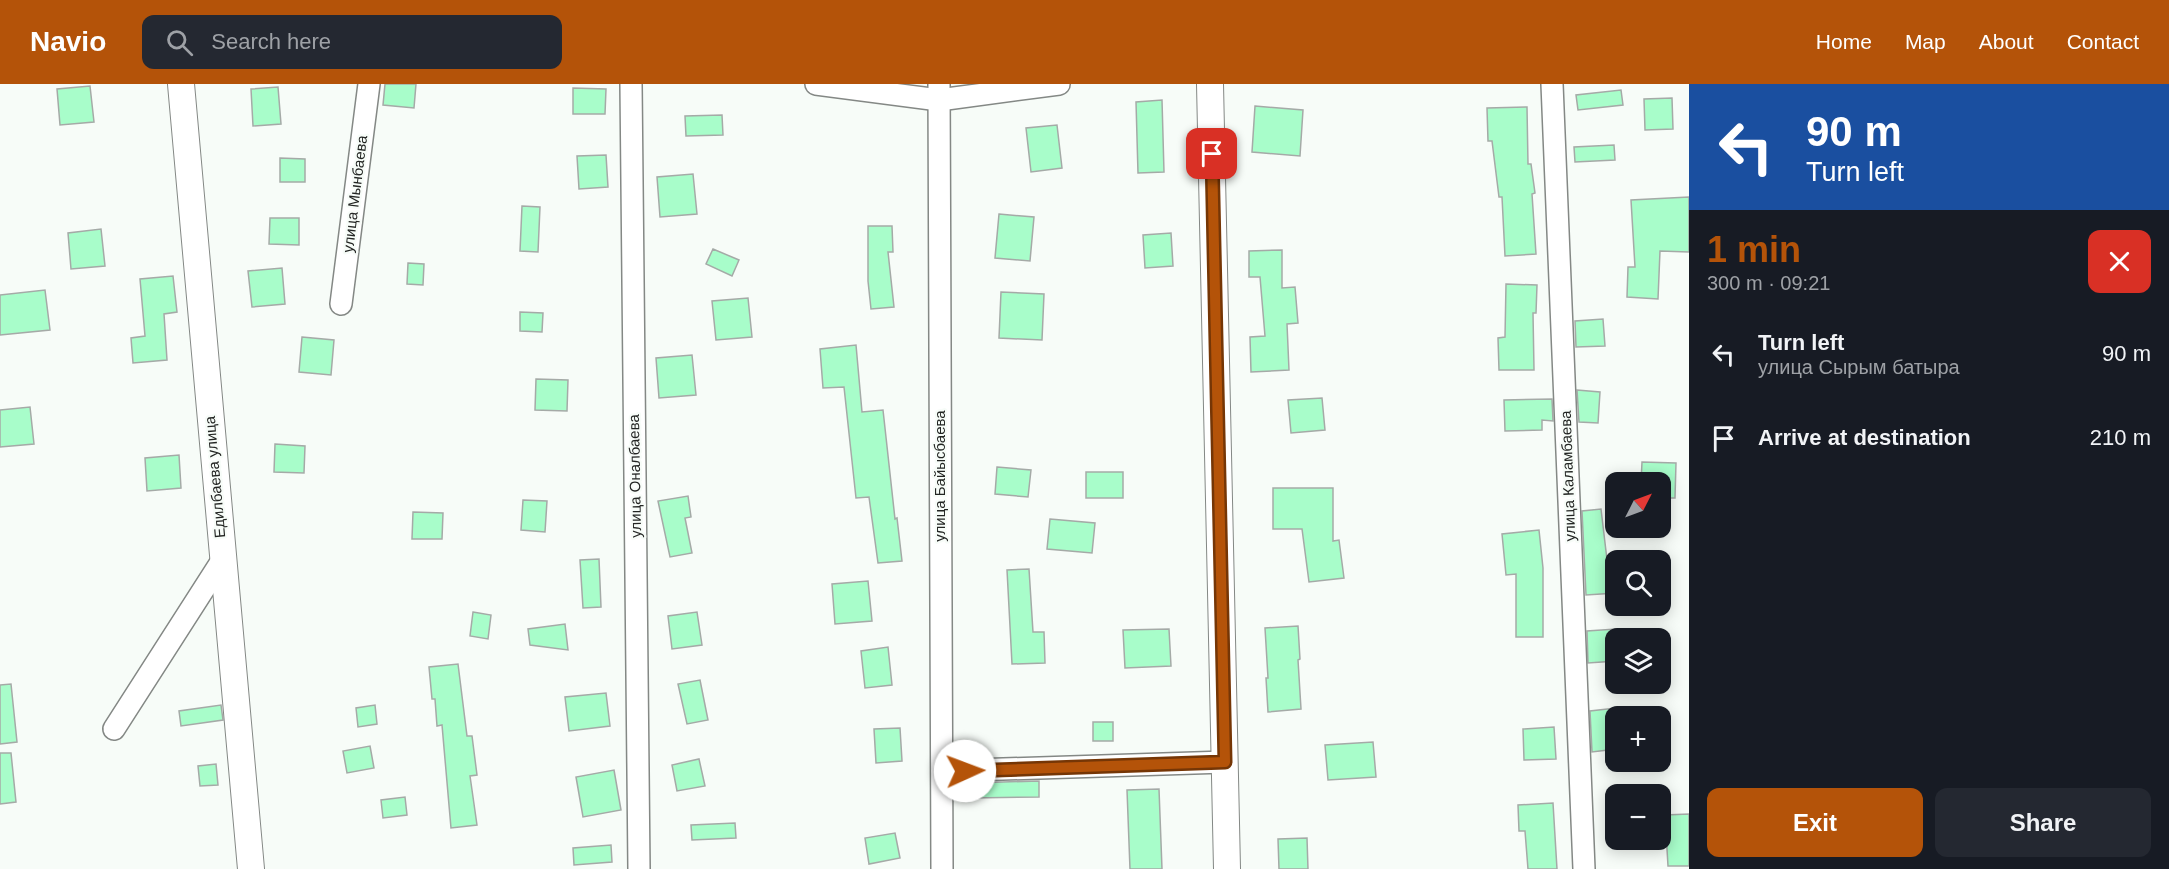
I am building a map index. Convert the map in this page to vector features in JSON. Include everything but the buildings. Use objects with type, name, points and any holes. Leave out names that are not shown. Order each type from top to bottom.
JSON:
[{"type":"street","name":"Едилбаева улица","points":[[181,84],[252,869]]},
{"type":"street","name":"улица Мынбаева","points":[[341,304],[369,84]]},
{"type":"street","name":"улица Оналбаева","points":[[631,84],[639,869]]},
{"type":"street","points":[[816,84],[939,92],[1059,84]]},
{"type":"street","points":[[1210,84],[1227,869]]},
{"type":"street","name":"улица Каламбаева","points":[[1552,84],[1584,869]]},
{"type":"street","name":"улица Байысбаева","points":[[939,92],[942,869]]},
{"type":"street","points":[[114,729],[223,559]]},
{"type":"street","points":[[942,771],[1225,762]]},
{"type":"route","points":[[965,771],[1225,762],[1212,154]]}]
